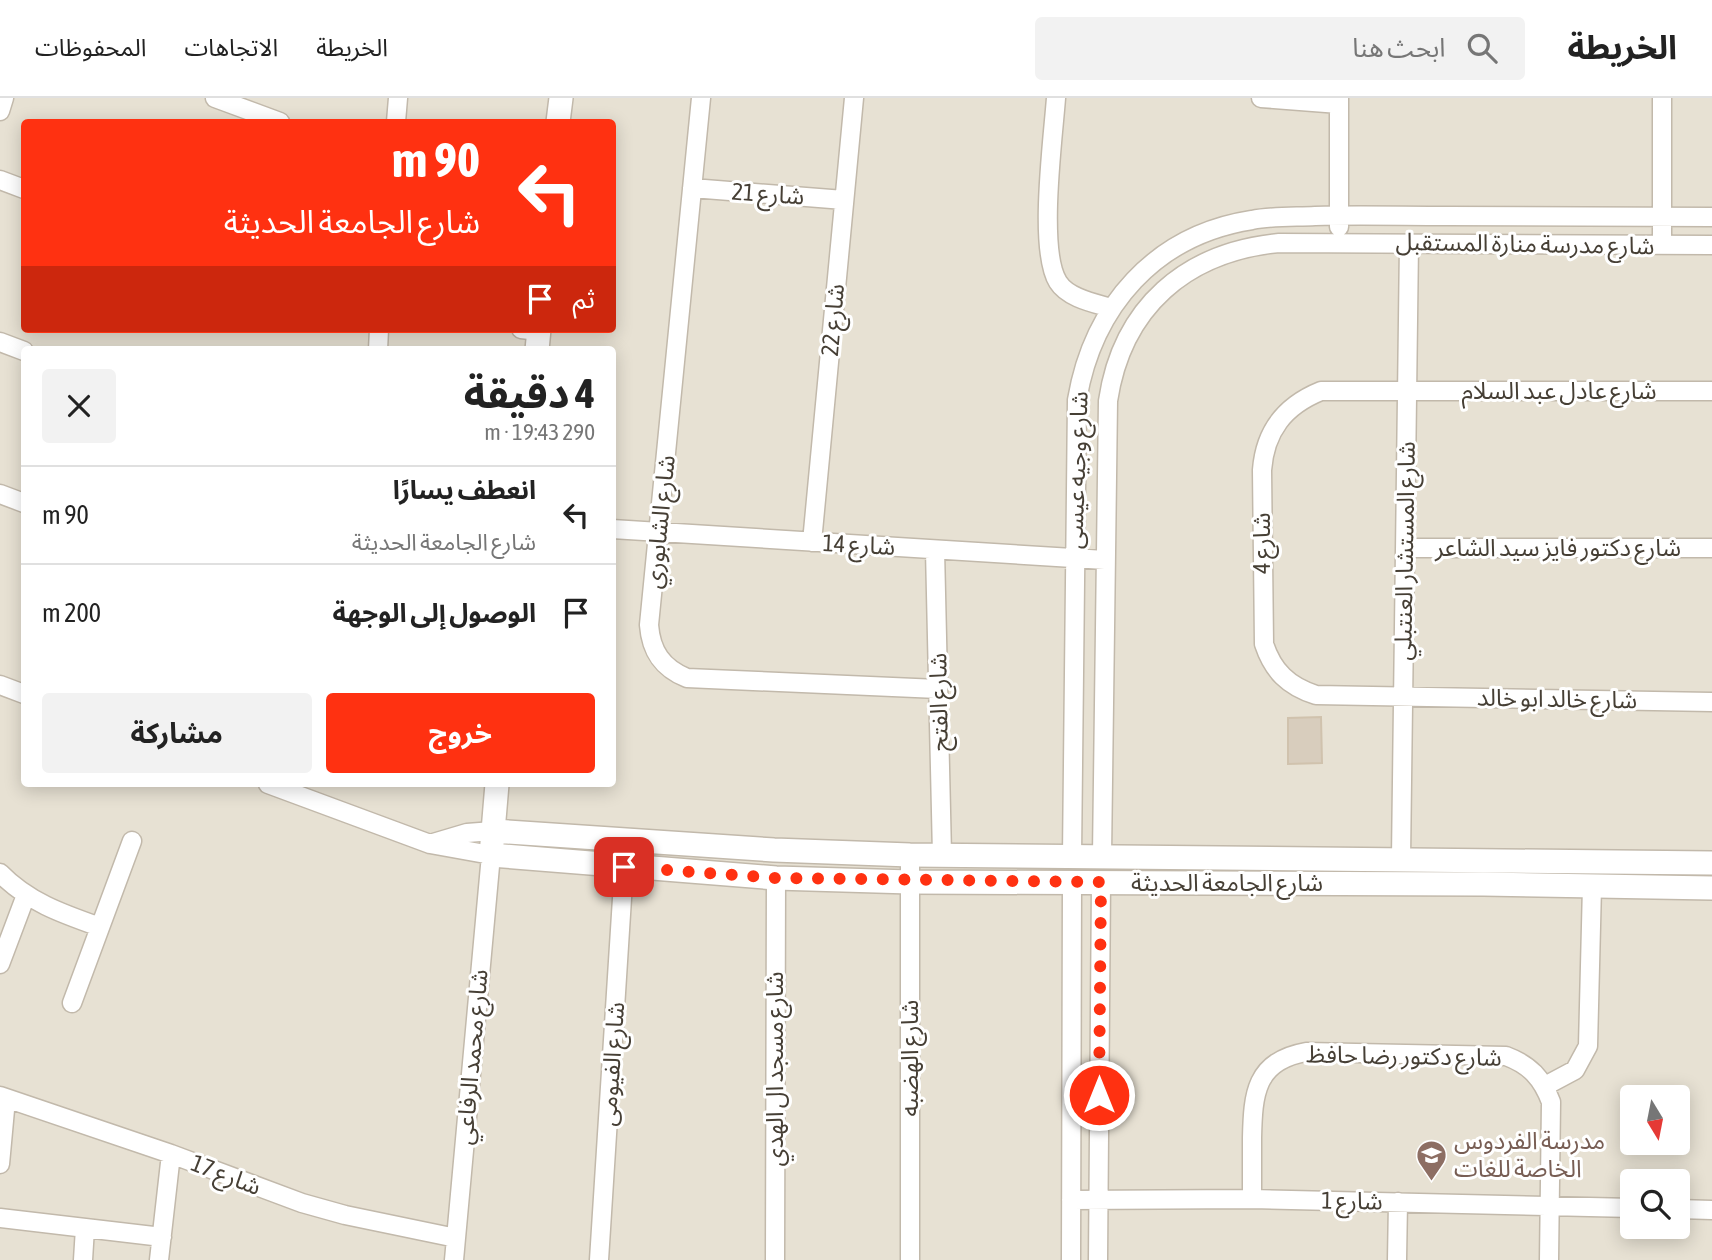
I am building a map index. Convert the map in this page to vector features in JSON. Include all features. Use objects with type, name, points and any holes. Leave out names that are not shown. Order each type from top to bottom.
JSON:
[{"type":"street","points":[[0,111],[4,98]]},
{"type":"street","points":[[215,98],[233,101],[273,119]]},
{"type":"street","points":[[396,119],[398,98]]},
{"type":"street","points":[[558,119],[561,98]]},
{"type":"street","name":"شارع الشابوري","points":[[701,98],[649,625],[650,639],[663,663],[673,673],[687,678],[938,689]]},
{"type":"street","name":"شارع 22","points":[[812,542],[854,98]]},
{"type":"street","points":[[1056,98],[1047,228],[1049,261],[1059,284],[1077,297],[1111,309]]},
{"type":"street","points":[[1261,98],[1339,101],[1338,242]]},
{"type":"street","points":[[1662,98],[1662,245]]},
{"type":"street","points":[[0,180],[21,188]]},
{"type":"street","name":"شارع 21","points":[[692,188],[844,200]]},
{"type":"street","name":"شارع وجيه عيسى","points":[[1072,856],[1077,400],[1088,352],[1111,309],[1143,271],[1183,243],[1205,232],[1253,219],[1339,215]]},
{"type":"street","name":"شارع مدرسة منارة المستقبل","points":[[1339,215],[1712,217]]},
{"type":"street","name":"شارع وجيه عيسى","points":[[1102,856],[1107,426],[1112,376],[1120,351],[1146,308],[1164,289],[1206,261],[1229,251],[1254,245],[1338,242]]},
{"type":"street","name":"شارع مدرسة منارة المستقبل","points":[[1338,242],[1712,245]]},
{"type":"street","name":"شارع المستشار العنتبلي","points":[[1401,858],[1409,243]]},
{"type":"street","points":[[0,342],[21,350]]},
{"type":"street","name":"شارع 4","points":[[1403,697],[1316,695],[1288,682],[1273,664],[1264,643],[1262,628],[1262,470],[1263,453],[1269,436],[1284,414],[1304,398],[1321,391],[1407,391]]},
{"type":"street","name":"شارع عادل عبد السلام","points":[[1407,391],[1712,391]]},
{"type":"street","points":[[0,494],[21,502]]},
{"type":"street","name":"شارع 14","points":[[616,530],[1105,560]]},
{"type":"street","name":"شارع دكتور فايز سيد الشاعر","points":[[1405,548],[1712,548]]},
{"type":"street","name":"شارع الفتح","points":[[935,550],[942,855]]},
{"type":"street","points":[[0,685],[21,693]]},
{"type":"street","name":"شارع خالد ابو خالد","points":[[1403,697],[1712,702]]},
{"type":"street","points":[[276,787],[430,844],[491,855],[497,787]]},
{"type":"street","points":[[430,844],[467,833],[493,831]]},
{"type":"street","name":"شارع الجامعة الحديثة","points":[[493,831],[774,850],[910,855],[1712,863]]},
{"type":"street","points":[[72,1003],[132,841]]},
{"type":"street","name":"شارع الجامعة الحديثة","points":[[491,855],[776,878],[910,882],[1483,884],[1712,888]]},
{"type":"street","name":"شارع محمد الرفاعي","points":[[454,1260],[491,855]]},
{"type":"street","name":"شارع الهضبه","points":[[910,855],[910,1260]]},
{"type":"street","points":[[1483,884],[1485,860]]},
{"type":"street","name":"شارع الفيومى","points":[[599,1260],[624,867]]},
{"type":"street","points":[[0,873],[26,895],[49,908],[100,927]]},
{"type":"street","name":"شارع مسجد ال الهدي","points":[[775,1260],[776,878]]},
{"type":"street","points":[[1071,1260],[1072,882]]},
{"type":"street","points":[[1098,1260],[1101,882]]},
{"type":"street","points":[[1549,1260],[1551,1102],[1545,1086],[1575,1070],[1588,1046],[1592,886]]},
{"type":"street","points":[[1680,888],[1702,897],[1712,905]]},
{"type":"street","points":[[0,964],[26,895]]},
{"type":"street","name":"شارع دكتور رضا حافظ","points":[[1252,1199],[1253,1103],[1256,1089],[1270,1068],[1293,1054],[1306,1052],[1506,1056],[1522,1062],[1535,1072],[1545,1086]]},
{"type":"street","points":[[0,1164],[3,1097]]},
{"type":"street","name":"شارع 17","points":[[3,1097],[171,1154],[302,1203],[345,1215],[456,1238]]},
{"type":"street","points":[[159,1260],[171,1154]]},
{"type":"street","name":"شارع 1","points":[[1071,1200],[1252,1199],[1620,1208]]},
{"type":"street","points":[[1397,1260],[1398,1202]]},
{"type":"street","points":[[1690,1209],[1712,1210]]},
{"type":"street","points":[[0,1218],[162,1237]]},
{"type":"street","points":[[83,1260],[85,1228]]},
{"type":"shaded area","points":[[0,98],[1712,98],[1712,1260],[0,1260]]},
{"type":"building","points":[[1321,717],[1322,763],[1288,764],[1288,718]]},
{"type":"place","name":"مدرسة الفردوس الخاصة للغات","points":[[1431,1182]]},
{"type":"route","points":[[624,867],[776,878],[910,882],[1101,882],[1099,1095]]}]
